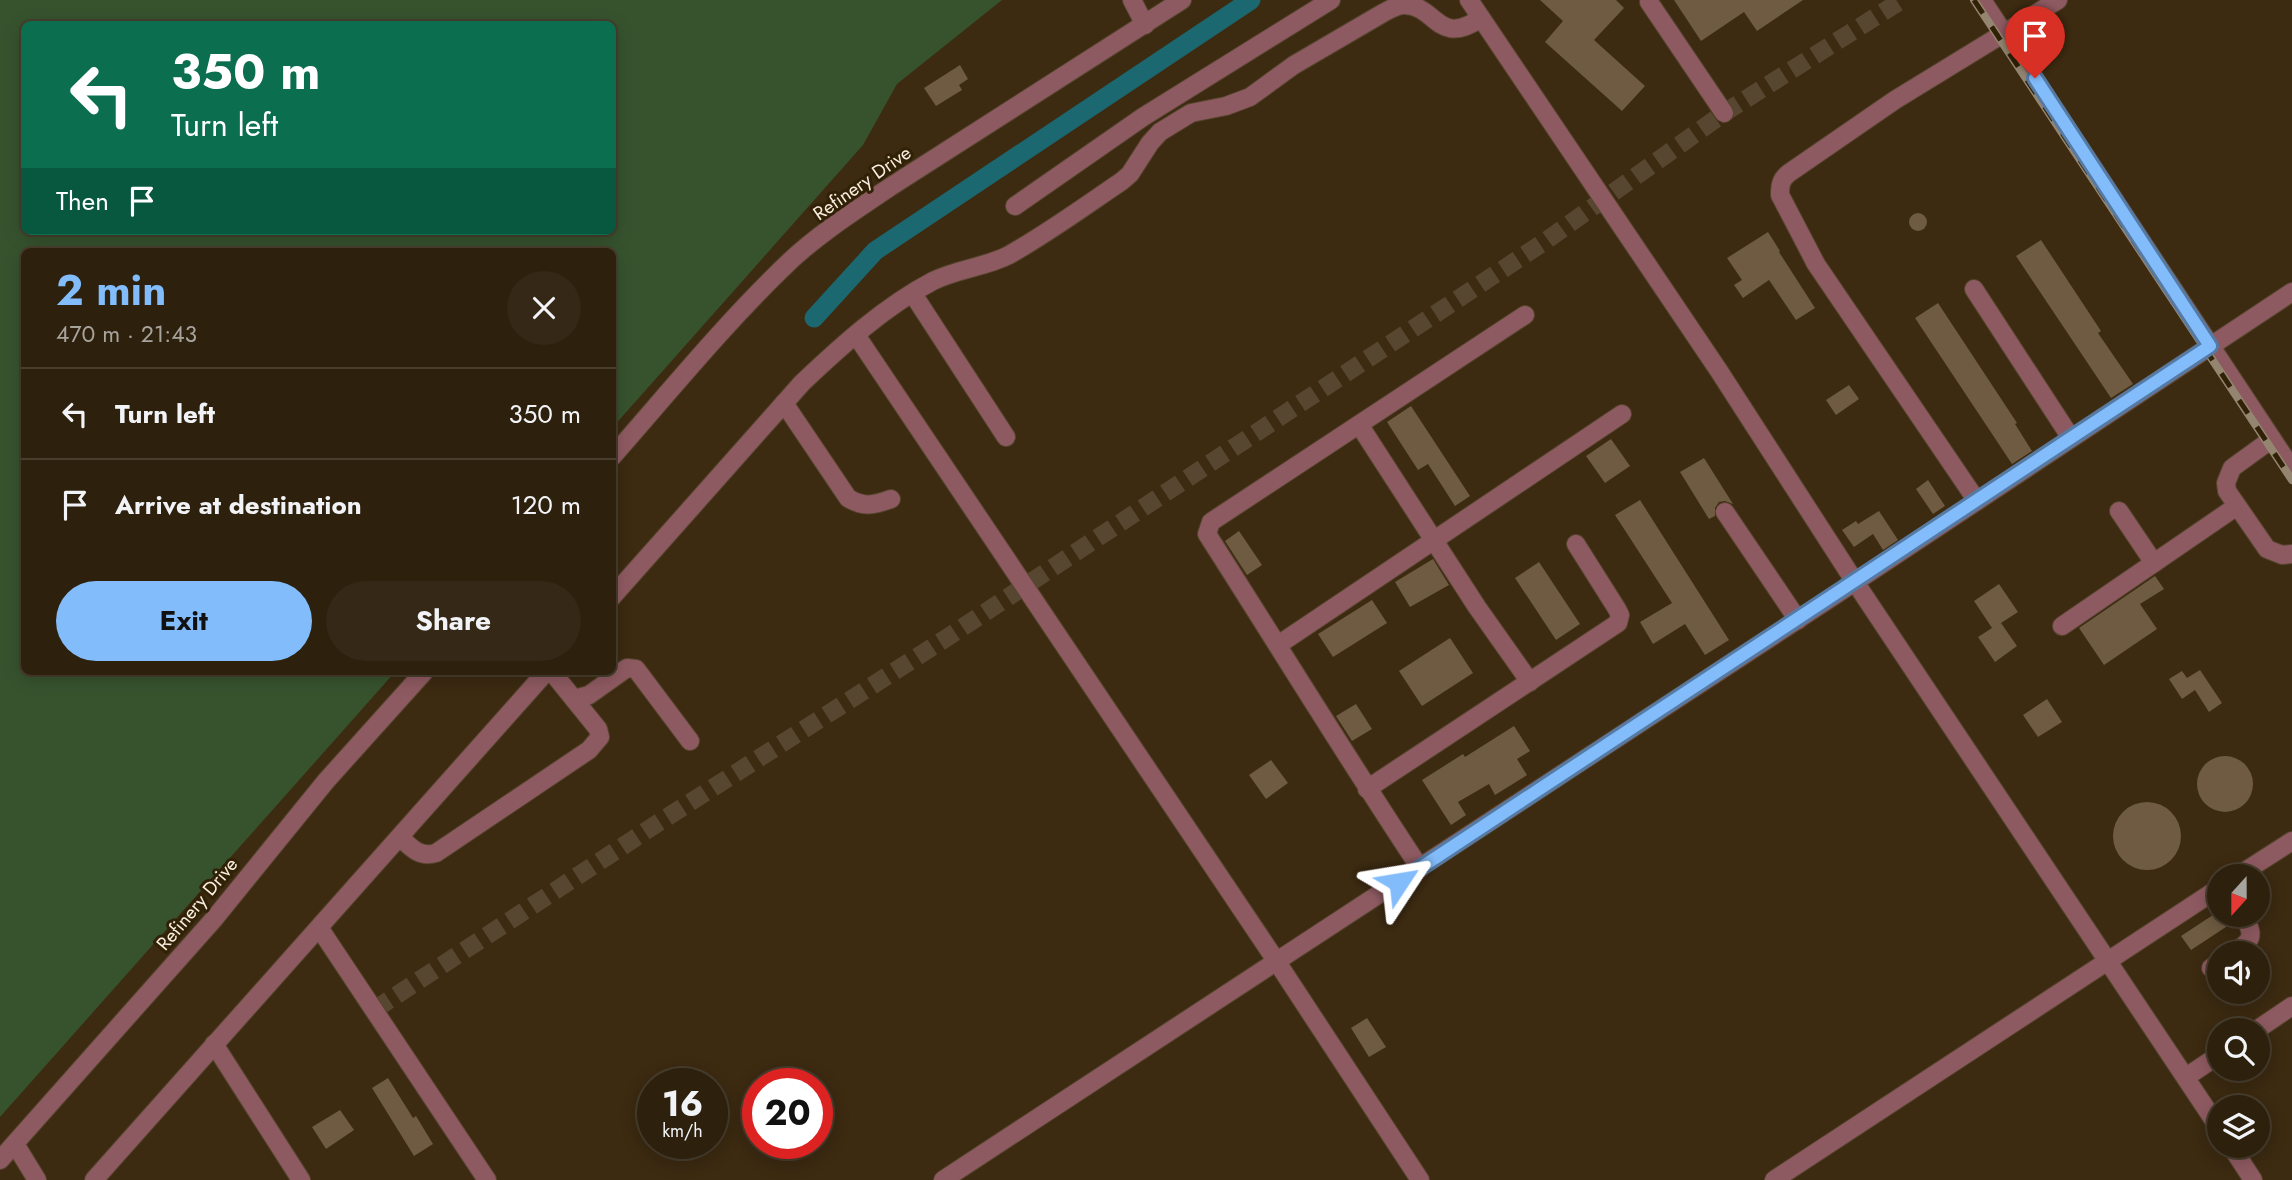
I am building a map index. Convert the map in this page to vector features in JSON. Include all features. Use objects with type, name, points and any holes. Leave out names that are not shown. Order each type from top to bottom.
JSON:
[{"type":"street","points":[[1132,0],[1145,24]]},
{"type":"street","name":"Refinery Drive","points":[[616,452],[732,320],[792,259],[890,187],[1182,0]]},
{"type":"street","points":[[1015,206],[1143,117],[1331,0]]},
{"type":"street","points":[[1469,0],[1719,371],[1854,582],[2207,1109]]},
{"type":"street","points":[[1982,0],[2292,469]]},
{"type":"street","points":[[1977,501],[1816,264],[1780,195],[1780,187],[1783,178],[1789,173],[1895,100],[2058,0]]},
{"type":"street","points":[[1649,2],[1724,113]]},
{"type":"street","points":[[616,592],[784,403],[834,353],[913,294],[954,272],[1015,251],[1122,181],[1160,132],[1191,113],[1226,106],[1250,97],[1294,65],[1397,6],[1411,6],[1442,24],[1459,29],[1481,18]]},
{"type":"street","points":[[1974,289],[2071,438]]},
{"type":"street","points":[[943,1180],[1798,620],[2292,292]]},
{"type":"street","points":[[913,294],[1006,437]]},
{"type":"street","points":[[1420,868],[1367,789],[1207,534],[1208,526],[1525,315]]},
{"type":"street","points":[[856,335],[1277,962],[1416,1179]]},
{"type":"street","points":[[784,403],[848,498],[864,506],[891,499]]},
{"type":"street","points":[[1278,645],[1622,414]]},
{"type":"street","points":[[1360,426],[1477,607],[1531,682]]},
{"type":"street","points":[[2272,439],[2232,468],[2228,474],[2227,491],[2267,549],[2282,555],[2292,554]]},
{"type":"street","points":[[2062,626],[2237,506]]},
{"type":"street","points":[[2119,511],[2154,563]]},
{"type":"street","points":[[1724,512],[1798,620]]},
{"type":"street","points":[[1367,789],[1611,629],[1620,620],[1617,609],[1576,544]]},
{"type":"street","points":[[574,699],[589,695],[627,668],[636,669],[690,741]]},
{"type":"street","name":"Refinery Drive","points":[[0,1160],[214,919],[326,781],[421,675]]},
{"type":"street","points":[[94,1180],[546,675]]},
{"type":"street","points":[[400,837],[422,854],[436,853],[597,743],[600,733],[552,675]]},
{"type":"street","points":[[2256,864],[2292,841]]},
{"type":"street","points":[[1774,1180],[2207,896]]},
{"type":"street","points":[[320,929],[487,1180]]},
{"type":"street","points":[[2270,1021],[2292,1006]]},
{"type":"street","points":[[214,1044],[301,1180]]},
{"type":"street","points":[[2186,1077],[2207,1063]]},
{"type":"street","points":[[15,1144],[33,1173]]},
{"type":"street","points":[[2239,1158],[2253,1180]]},
{"type":"green space","points":[[0,0],[1002,0],[897,84],[863,145],[616,424],[616,248],[21,248],[21,675],[392,675],[0,1117]]},
{"type":"building","points":[[1540,0],[1616,0],[1624,8],[1594,40],[1645,86],[1622,111],[1545,42],[1563,21]]},
{"type":"building","points":[[1674,0],[1803,0],[1757,31],[1744,12],[1701,41]]},
{"type":"building","points":[[960,65],[968,79],[959,85],[962,90],[936,106],[924,88]]},
{"type":"building","points":[[1914,213],[1922,213],[1927,222],[1925,229],[1914,231],[1909,226],[1909,218]]},
{"type":"building","points":[[1768,232],[1815,308],[1796,320],[1769,280],[1743,298],[1734,285],[1742,280],[1727,258]]},
{"type":"building","points":[[2041,240],[2133,384],[2111,398],[2016,256]]},
{"type":"building","points":[[1938,303],[2017,423],[2015,424],[2032,451],[2012,464],[1915,318]]},
{"type":"building","points":[[1849,385],[1859,399],[1836,415],[1826,400]]},
{"type":"building","points":[[1411,406],[1470,496],[1455,506],[1428,464],[1418,470],[1387,422]]},
{"type":"building","points":[[1611,439],[1630,466],[1605,483],[1586,456]]},
{"type":"building","points":[[1704,458],[1733,504],[1719,502],[1715,508],[1715,516],[1709,519],[1680,472]]},
{"type":"building","points":[[1928,480],[1945,506],[1933,514],[1916,489]]},
{"type":"building","points":[[1640,500],[1729,640],[1705,655],[1685,624],[1653,644],[1640,622],[1672,603],[1615,515]]},
{"type":"building","points":[[1879,511],[1898,540],[1883,550],[1873,534],[1854,547],[1842,530]]},
{"type":"building","points":[[1239,531],[1262,565],[1247,575],[1225,541]]},
{"type":"building","points":[[1433,559],[1449,585],[1410,607],[1395,582]]},
{"type":"building","points":[[1539,562],[1580,624],[1556,640],[1515,578]]},
{"type":"building","points":[[2155,576],[2164,589],[2140,604],[2157,629],[2104,665],[2079,628]]},
{"type":"building","points":[[1999,584],[2018,612],[2001,623],[2017,646],[1995,662],[1978,637],[1992,628],[1974,601]]},
{"type":"building","points":[[1372,600],[1387,623],[1333,657],[1318,634]]},
{"type":"building","points":[[1450,638],[1473,673],[1422,706],[1399,671]]},
{"type":"building","points":[[2200,670],[2222,703],[2209,712],[2195,690],[2182,699],[2169,679],[2182,671],[2187,678]]},
{"type":"building","points":[[2047,699],[2062,722],[2038,737],[2023,715]]},
{"type":"building","points":[[1356,704],[1372,729],[1352,741],[1336,716]]},
{"type":"building","points":[[1514,726],[1530,751],[1517,759],[1527,775],[1495,795],[1489,784],[1458,802],[1466,815],[1451,825],[1422,780]]},
{"type":"building","points":[[2225,756],[2236,758],[2245,764],[2251,773],[2251,795],[2245,804],[2236,810],[2225,812],[2214,810],[2205,804],[2199,795],[2197,784],[2199,773],[2205,764],[2214,758]]},
{"type":"building","points":[[1271,760],[1288,783],[1266,799],[1249,775]]},
{"type":"building","points":[[2147,802],[2160,805],[2171,812],[2178,823],[2181,836],[2178,849],[2171,860],[2160,867],[2147,870],[2134,867],[2123,860],[2116,849],[2113,836],[2116,823],[2123,812],[2134,805]]},
{"type":"building","points":[[2207,919],[2207,928],[2224,928],[2191,950],[2181,936]]},
{"type":"building","points":[[1367,1018],[1386,1047],[1369,1057],[1351,1028]]},
{"type":"building","points":[[388,1078],[433,1144],[414,1156],[372,1088]]},
{"type":"building","points":[[340,1110],[354,1130],[326,1149],[312,1127]]},
{"type":"waterway","points":[[814,318],[875,251],[1251,0]]},
{"type":"tunnel","points":[[374,1010],[948,637],[1547,240],[1724,113],[1902,0]]},
{"type":"railway","points":[[1974,0],[2292,480]]},
{"type":"route","points":[[1399,882],[2210,346],[2035,78]]}]
